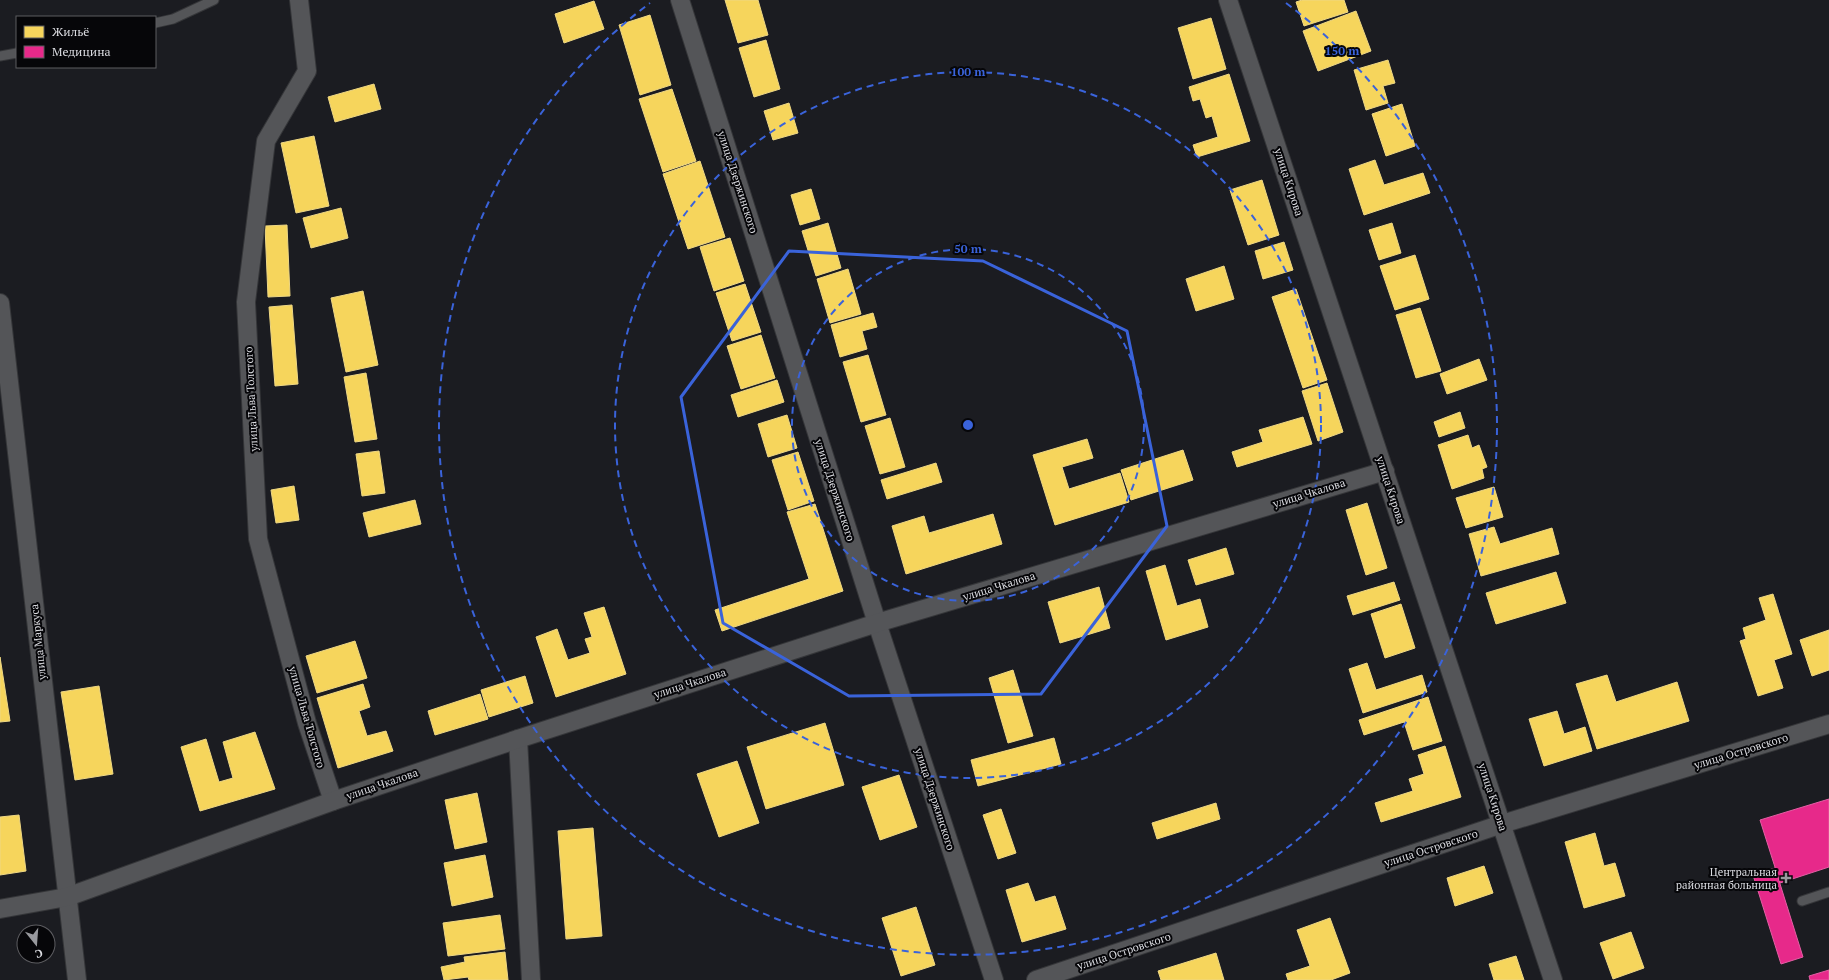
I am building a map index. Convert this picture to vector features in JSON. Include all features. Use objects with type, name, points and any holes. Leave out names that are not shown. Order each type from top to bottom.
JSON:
[{"type":"street","name":"улица Льва Толстого","points":[[299,0],[307,71],[266,141],[246,302],[258,539],[307,723],[333,801]]},
{"type":"street","name":"улица Дзержинского","points":[[680,0],[877,623],[994,980]]},
{"type":"street","name":"улица Кирова","points":[[1228,0],[1553,980]]},
{"type":"street","name":"улица Маркуса","points":[[0,303],[77,980]]},
{"type":"street","name":"улица Чкалова","points":[[0,909],[67,897],[333,801],[518,739],[877,623],[1385,471]]},
{"type":"street","name":"улица Островского","points":[[1036,980],[1502,824],[1829,724]]},
{"type":"street","points":[[518,739],[531,980]]},
{"type":"lane","points":[[156,23],[173,19],[214,0]]},
{"type":"lane","points":[[0,56],[16,52]]},
{"type":"lane","points":[[1802,901],[1829,892]]},
{"type":"highlighted area","points":[[789,251],[983,261],[1127,331],[1167,526],[1041,694],[849,696],[723,623],[681,397]]},
{"type":"building: Жильё","points":[[725,0],[758,0],[768,35],[738,43]]},
{"type":"building: Жильё","points":[[1302,0],[1344,0],[1348,12],[1304,26],[1296,2]]},
{"type":"building: Жильё","points":[[594,1],[604,29],[564,43],[555,14]]},
{"type":"building: Жильё","points":[[1356,11],[1371,51],[1318,71],[1303,31]]},
{"type":"building: Жильё","points":[[650,15],[671,85],[640,95],[619,25]]},
{"type":"building: Жильё","points":[[1211,18],[1226,69],[1193,79],[1178,28]]},
{"type":"building: Жильё","points":[[766,40],[780,89],[754,97],[739,48]]},
{"type":"building: Жильё","points":[[1388,60],[1395,83],[1383,86],[1388,103],[1366,110],[1354,70]]},
{"type":"building: Жильё","points":[[1229,74],[1250,141],[1197,157],[1193,145],[1218,137],[1212,116],[1206,118],[1200,99],[1193,101],[1189,87]]},
{"type":"building: Жильё","points":[[374,84],[381,109],[335,122],[328,97]]},
{"type":"building: Жильё","points":[[672,89],[696,161],[663,172],[639,99]]},
{"type":"building: Жильё","points":[[789,103],[798,133],[773,140],[764,111]]},
{"type":"building: Жильё","points":[[1402,104],[1415,146],[1386,156],[1372,114]]},
{"type":"building: Жильё","points":[[314,136],[329,206],[296,213],[281,143]]},
{"type":"building: Жильё","points":[[1375,160],[1384,185],[1423,173],[1430,193],[1364,215],[1349,169]]},
{"type":"building: Жильё","points":[[700,161],[725,237],[688,249],[663,174]]},
{"type":"building: Жильё","points":[[1262,180],[1279,235],[1248,245],[1230,190]]},
{"type":"building: Жильё","points":[[811,189],[820,219],[800,225],[791,195]]},
{"type":"building: Жильё","points":[[341,208],[348,238],[311,248],[303,218]]},
{"type":"building: Жильё","points":[[828,223],[841,268],[816,276],[802,231]]},
{"type":"building: Жильё","points":[[1392,223],[1401,253],[1379,260],[1369,230]]},
{"type":"building: Жильё","points":[[287,225],[290,296],[268,297],[265,226]]},
{"type":"building: Жильё","points":[[730,238],[744,281],[714,291],[700,247]]},
{"type":"building: Жильё","points":[[1284,242],[1293,270],[1263,279],[1255,251]]},
{"type":"building: Жильё","points":[[1415,255],[1429,299],[1395,310],[1380,266]]},
{"type":"building: Жильё","points":[[1224,266],[1234,299],[1196,311],[1186,279]]},
{"type":"building: Жильё","points":[[848,269],[861,314],[830,323],[817,279]]},
{"type":"building: Жильё","points":[[745,284],[761,332],[732,341],[716,293]]},
{"type":"building: Жильё","points":[[1296,289],[1327,380],[1303,388],[1272,297]]},
{"type":"building: Жильё","points":[[363,291],[378,365],[346,372],[331,298]]},
{"type":"building: Жильё","points":[[292,305],[298,384],[275,386],[269,307]]},
{"type":"building: Жильё","points":[[1420,308],[1441,371],[1416,378],[1396,315]]},
{"type":"building: Жильё","points":[[873,313],[877,327],[862,331],[867,349],[840,357],[831,325]]},
{"type":"building: Жильё","points":[[761,335],[775,378],[741,389],[727,346]]},
{"type":"building: Жильё","points":[[868,355],[886,415],[861,422],[843,362]]},
{"type":"building: Жильё","points":[[1479,359],[1487,380],[1447,394],[1440,374]]},
{"type":"building: Жильё","points":[[366,373],[377,439],[355,442],[344,377]]},
{"type":"building: Жильё","points":[[777,380],[784,402],[738,417],[731,395]]},
{"type":"building: Жильё","points":[[1327,383],[1343,432],[1318,441],[1302,391]]},
{"type":"building: Жильё","points":[[1460,412],[1465,428],[1439,437],[1434,422]]},
{"type":"building: Жильё","points":[[787,415],[797,448],[768,457],[758,424]]},
{"type":"building: Жильё","points":[[1303,417],[1312,444],[1237,467],[1232,452],[1263,442],[1259,430]]},
{"type":"building: Жильё","points":[[890,418],[905,467],[880,474],[865,426]]},
{"type":"building: Жильё","points":[[1468,435],[1472,448],[1479,445],[1487,467],[1482,469],[1484,478],[1452,489],[1438,445]]},
{"type":"building: Жильё","points":[[1087,439],[1093,458],[1062,467],[1069,489],[1120,473],[1129,502],[1055,525],[1033,455]]},
{"type":"building: Жильё","points":[[1183,450],[1193,480],[1131,500],[1121,470]]},
{"type":"building: Жильё","points":[[379,451],[385,493],[362,496],[356,454]]},
{"type":"building: Жильё","points":[[798,452],[814,501],[788,510],[772,460]]},
{"type":"building: Жильё","points":[[936,463],[942,482],[887,499],[881,480]]},
{"type":"building: Жильё","points":[[294,486],[299,520],[276,523],[271,490]]},
{"type":"building: Жильё","points":[[1494,487],[1503,517],[1466,528],[1456,498]]},
{"type":"building: Жильё","points":[[415,500],[421,524],[369,537],[363,513]]},
{"type":"building: Жильё","points":[[1367,503],[1387,568],[1366,575],[1346,510]]},
{"type":"building: Жильё","points":[[815,504],[843,591],[722,631],[715,610],[809,579],[787,512]]},
{"type":"building: Жильё","points":[[993,514],[1002,544],[906,574],[892,526],[924,516],[929,533]]},
{"type":"building: Жильё","points":[[1494,527],[1500,544],[1552,528],[1559,554],[1481,576],[1469,534]]},
{"type":"building: Жильё","points":[[1226,548],[1234,574],[1196,585],[1188,560]]},
{"type":"building: Жильё","points":[[1165,565],[1177,606],[1200,599],[1208,627],[1166,640],[1146,571]]},
{"type":"building: Жильё","points":[[1556,572],[1566,603],[1496,624],[1486,593]]},
{"type":"building: Жильё","points":[[1394,582],[1400,600],[1353,615],[1347,596]]},
{"type":"building: Жильё","points":[[1099,587],[1110,628],[1060,643],[1048,602]]},
{"type":"building: Жильё","points":[[1773,594],[1792,654],[1774,660],[1783,688],[1758,696],[1740,641],[1746,639],[1743,628],[1766,620],[1759,598]]},
{"type":"building: Жильё","points":[[1401,604],[1415,648],[1385,658],[1371,614]]},
{"type":"building: Жильё","points":[[604,607],[626,674],[556,697],[536,637],[557,629],[568,660],[590,653],[585,639],[592,637],[584,613]]},
{"type":"building: Жильё","points":[[1829,630],[1829,670],[1812,676],[1800,640]]},
{"type":"building: Жильё","points":[[355,641],[367,678],[317,693],[306,656]]},
{"type":"building: Жильё","points":[[0,657],[10,721],[0,722]]},
{"type":"building: Жильё","points":[[1367,663],[1376,690],[1422,675],[1427,692],[1363,713],[1349,669]]},
{"type":"building: Жильё","points":[[1013,670],[1033,736],[1008,743],[989,678]]},
{"type":"building: Жильё","points":[[1607,675],[1616,702],[1677,682],[1689,721],[1597,749],[1576,684]]},
{"type":"building: Жильё","points":[[525,676],[533,703],[489,717],[481,690]]},
{"type":"building: Жильё","points":[[363,684],[370,707],[359,711],[367,736],[386,731],[393,751],[338,768],[317,698]]},
{"type":"building: Жильё","points":[[99,686],[113,774],[75,780],[61,692]]},
{"type":"building: Жильё","points":[[480,694],[488,719],[435,735],[428,711]]},
{"type":"building: Жильё","points":[[1428,697],[1442,741],[1413,750],[1404,722],[1364,735],[1359,720]]},
{"type":"building: Жильё","points":[[1557,711],[1564,734],[1585,727],[1592,751],[1544,766],[1529,719]]},
{"type":"building: Жильё","points":[[825,723],[844,785],[766,809],[747,747]]},
{"type":"building: Жильё","points":[[255,732],[275,789],[200,811],[181,747],[206,739],[219,782],[233,778],[223,742]]},
{"type":"building: Жильё","points":[[1054,738],[1061,764],[978,786],[971,760]]},
{"type":"building: Жильё","points":[[1445,746],[1461,797],[1381,822],[1375,803],[1413,791],[1409,779],[1424,774],[1418,755]]},
{"type":"building: Жильё","points":[[737,761],[759,823],[719,837],[697,774]]},
{"type":"building: Жильё","points":[[899,775],[917,827],[880,840],[862,787]]},
{"type":"building: Жильё","points":[[477,793],[487,842],[455,849],[445,800]]},
{"type":"building: Жильё","points":[[1216,803],[1220,819],[1157,839],[1152,823]]},
{"type":"building: Жильё","points":[[1001,809],[1016,853],[998,859],[983,815]]},
{"type":"building: Жильё","points":[[19,815],[26,871],[0,875],[0,817]]},
{"type":"building: Жильё","points":[[593,828],[602,936],[566,939],[558,831]]},
{"type":"building: Жильё","points":[[1595,833],[1604,866],[1615,863],[1625,896],[1584,908],[1565,842]]},
{"type":"building: Жильё","points":[[485,855],[493,897],[452,906],[444,863]]},
{"type":"building: Жильё","points":[[1484,866],[1493,893],[1455,906],[1447,878]]},
{"type":"building: Жильё","points":[[1028,883],[1035,902],[1055,896],[1066,929],[1022,942],[1006,890]]},
{"type":"building: Жильё","points":[[916,907],[935,965],[901,976],[882,918]]},
{"type":"building: Жильё","points":[[500,915],[505,949],[448,956],[443,923]]},
{"type":"building: Жильё","points":[[1330,918],[1350,973],[1331,980],[1288,980],[1286,974],[1310,966],[1297,930]]},
{"type":"building: Жильё","points":[[1631,932],[1644,968],[1613,979],[1600,943]]},
{"type":"building: Жильё","points":[[505,952],[508,980],[469,980],[468,977],[444,980],[441,967],[465,962],[464,957]]},
{"type":"building: Жильё","points":[[1216,953],[1224,980],[1161,980],[1158,971]]},
{"type":"building: Жильё","points":[[1516,956],[1524,980],[1494,980],[1489,964]]},
{"type":"building: Медицина","points":[[1829,799],[1829,867],[1780,883],[1760,820]]},
{"type":"building: Медицина","points":[[1775,868],[1803,957],[1781,964],[1753,875]]},
{"type":"building: Медицина","points":[[1829,970],[1829,980],[1810,980],[1809,976]]},
{"type":"place","name":"Центральная районная больница","points":[[1786,878]]}]
